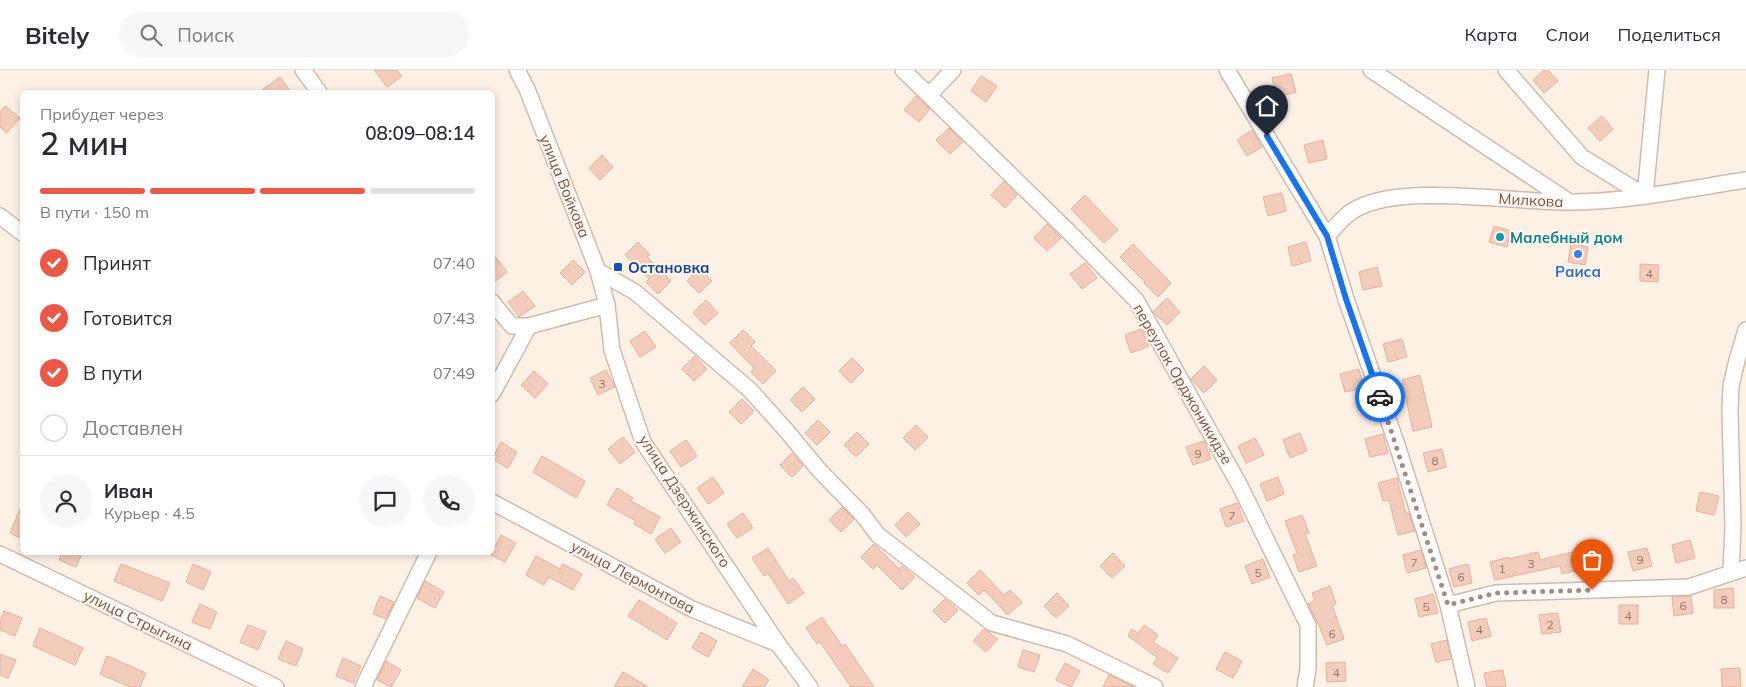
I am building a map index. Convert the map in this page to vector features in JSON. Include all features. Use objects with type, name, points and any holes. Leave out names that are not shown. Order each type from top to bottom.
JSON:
[{"type":"street","points":[[303,70],[314,90]]},
{"type":"street","name":"улица Войкова","points":[[517,70],[598,271],[607,304]]},
{"type":"street","name":"переулок Орджоникидзе","points":[[904,70],[1136,300],[1240,486],[1308,625],[1308,669],[1305,687]]},
{"type":"street","points":[[928,95],[952,70]]},
{"type":"street","points":[[1228,70],[1327,236],[1346,299],[1397,445],[1448,605],[1466,687]]},
{"type":"street","points":[[1371,70],[1569,202]]},
{"type":"street","points":[[1506,70],[1582,157],[1645,196],[1657,70]]},
{"type":"street","name":"Милкова","points":[[1327,236],[1351,212],[1372,202],[1404,196],[1465,196],[1569,202],[1645,196],[1746,180]]},
{"type":"street","points":[[0,216],[20,231]]},
{"type":"street","points":[[598,271],[636,292],[750,390],[819,470],[862,514],[878,535],[992,623],[1066,644],[1155,687]]},
{"type":"street","points":[[495,306],[512,326],[529,326],[607,304]]},
{"type":"street","name":"улица Дзержинского","points":[[607,304],[612,350],[644,442],[778,644],[810,687]]},
{"type":"street","points":[[495,388],[529,326]]},
{"type":"street","points":[[1731,573],[1733,526],[1730,412],[1737,360],[1746,330]]},
{"type":"street","name":"улица Лермонтова","points":[[495,504],[692,609],[778,644]]},
{"type":"street","name":"улица Стрыгина","points":[[0,554],[25,558],[276,687]]},
{"type":"street","points":[[363,687],[428,555]]},
{"type":"street","points":[[1448,605],[1496,593],[1689,587],[1746,568]]},
{"type":"building","points":[[374,70],[397,70],[402,76],[387,87]]},
{"type":"building","points":[[1544,70],[1548,70],[1558,81],[1544,93],[1533,80]]},
{"type":"building","points":[[1291,74],[1296,92],[1277,97],[1272,78]]},
{"type":"building","points":[[981,76],[997,86],[986,102],[971,91]]},
{"type":"building","points":[[280,77],[290,90],[262,90]]},
{"type":"building","points":[[916,96],[930,109],[919,122],[904,110]]},
{"type":"building","points":[[5,106],[20,118],[7,133],[0,127],[0,112]]},
{"type":"building","points":[[1602,116],[1613,129],[1600,141],[1588,128]]},
{"type":"building","points":[[949,128],[963,142],[950,154],[936,140]]},
{"type":"building","points":[[1252,130],[1262,147],[1247,156],[1237,140]]},
{"type":"building","points":[[1323,140],[1327,159],[1309,163],[1304,145]]},
{"type":"building","points":[[602,155],[613,167],[600,180],[589,168]]},
{"type":"building","points":[[1004,181],[1017,195],[1005,208],[991,195]]},
{"type":"building","points":[[1282,193],[1286,211],[1268,216],[1263,197]]},
{"type":"building","points":[[1085,195],[1118,230],[1104,243],[1071,209]]},
{"type":"building","points":[[1047,224],[1061,238],[1047,251],[1034,238]]},
{"type":"building","name":"Малебный дом","points":[[1494,226],[1511,231],[1507,247],[1489,242]]},
{"type":"building","points":[[638,242],[650,255],[647,257],[671,281],[658,294],[646,282],[649,279],[625,255]]},
{"type":"building","points":[[1306,242],[1311,261],[1292,266],[1288,247]]},
{"type":"building","name":"Раиса","points":[[1571,243],[1588,247],[1585,265],[1568,262]]},
{"type":"building","points":[[1133,244],[1171,283],[1158,297],[1120,257]]},
{"type":"building","points":[[495,256],[507,272],[495,282]]},
{"type":"building","points":[[573,260],[585,272],[572,285],[560,273]]},
{"type":"building","points":[[1085,263],[1097,278],[1082,289],[1070,274]]},
{"type":"building","points":[[1640,264],[1659,265],[1658,282],[1640,281]]},
{"type":"building","points":[[1377,267],[1382,286],[1363,290],[1359,272]]},
{"type":"building","points":[[700,268],[712,281],[699,293],[687,281]]},
{"type":"building","points":[[523,291],[535,306],[519,317],[508,302]]},
{"type":"building","points":[[1167,298],[1180,312],[1167,325],[1153,312]]},
{"type":"building","points":[[706,300],[718,313],[705,325],[693,313]]},
{"type":"building","points":[[1141,329],[1149,346],[1131,353],[1125,335]]},
{"type":"building","points":[[743,330],[755,342],[751,346],[776,371],[763,384],[751,372],[754,368],[730,343]]},
{"type":"building","points":[[645,331],[656,347],[640,357],[630,341]]},
{"type":"building","points":[[1402,339],[1407,357],[1388,362],[1383,344]]},
{"type":"building","points":[[695,356],[707,369],[694,381],[682,369]]},
{"type":"building","points":[[852,358],[864,370],[851,383],[839,371]]},
{"type":"building","points":[[1204,366],[1217,380],[1204,393],[1191,379]]},
{"type":"building","points":[[1359,369],[1364,388],[1345,392],[1340,374]]},
{"type":"building","points":[[606,370],[615,387],[598,395],[590,378]]},
{"type":"building","points":[[534,371],[548,384],[535,398],[521,385]]},
{"type":"building","points":[[1420,375],[1432,427],[1413,431],[1402,380]]},
{"type":"building","points":[[803,387],[815,399],[802,412],[790,400]]},
{"type":"building","points":[[742,399],[754,411],[741,424],[729,412]]},
{"type":"building","points":[[818,420],[830,432],[817,445],[805,433]]},
{"type":"building","points":[[916,425],[928,437],[915,450],[903,438]]},
{"type":"building","points":[[857,432],[869,444],[856,457],[844,445]]},
{"type":"building","points":[[1300,433],[1307,451],[1290,458],[1283,440]]},
{"type":"building","points":[[1383,434],[1388,453],[1370,457],[1365,439]]},
{"type":"building","points":[[623,437],[635,452],[620,464],[608,449]]},
{"type":"building","points":[[1255,438],[1264,455],[1246,463],[1238,446]]},
{"type":"building","points":[[686,440],[697,456],[681,467],[670,451]]},
{"type":"building","points":[[1204,441],[1211,459],[1193,465],[1186,447]]},
{"type":"building","points":[[501,442],[517,452],[508,468],[495,461],[495,453]]},
{"type":"building","points":[[1442,449],[1446,467],[1428,472],[1423,453]]},
{"type":"building","points":[[792,453],[803,466],[792,477],[780,465]]},
{"type":"building","points":[[542,456],[585,481],[576,498],[533,472]]},
{"type":"building","points":[[713,477],[724,493],[708,504],[697,488]]},
{"type":"building","points":[[1278,477],[1284,494],[1267,501],[1260,484]]},
{"type":"building","points":[[1397,478],[1406,514],[1409,513],[1415,531],[1398,535],[1389,500],[1383,501],[1378,483]]},
{"type":"building","points":[[617,488],[633,498],[631,501],[660,517],[651,534],[634,524],[636,521],[607,505]]},
{"type":"building","points":[[1700,492],[1719,496],[1714,515],[1696,511]]},
{"type":"building","points":[[1237,503],[1244,521],[1226,527],[1220,509]]},
{"type":"building","points":[[842,507],[854,519],[841,532],[829,520]]},
{"type":"building","points":[[20,509],[20,538],[10,533]]},
{"type":"building","points":[[908,512],[920,524],[906,537],[895,525]]},
{"type":"building","points":[[743,513],[753,528],[737,538],[727,524]]},
{"type":"building","points":[[1302,515],[1309,533],[1305,534],[1317,566],[1299,572],[1293,555],[1297,553],[1285,521]]},
{"type":"building","points":[[671,528],[681,542],[665,553],[655,539]]},
{"type":"building","points":[[501,535],[516,543],[505,562],[491,555],[495,555],[495,547]]},
{"type":"building","points":[[1690,540],[1695,558],[1676,563],[1672,545]]},
{"type":"building","points":[[874,544],[899,569],[902,566],[915,577],[902,590],[877,565],[873,569],[861,557]]},
{"type":"building","points":[[768,548],[789,581],[793,578],[804,593],[788,604],[768,573],[764,576],[752,558]]},
{"type":"building","points":[[1647,548],[1652,566],[1633,571],[1628,552]]},
{"type":"building","points":[[1421,550],[1426,568],[1407,573],[1403,555]]},
{"type":"building","points":[[1576,551],[1578,558],[1607,551],[1612,569],[1593,574],[1592,567],[1562,574],[1560,566],[1495,580],[1490,562],[1538,552],[1540,560]]},
{"type":"building","points":[[1113,553],[1125,566],[1112,578],[1100,566]]},
{"type":"building","points":[[61,555],[82,555],[76,567],[59,560]]},
{"type":"building","points":[[536,556],[560,569],[563,564],[582,574],[573,590],[549,577],[544,585],[526,575]]},
{"type":"building","points":[[1263,559],[1270,577],[1252,584],[1245,566]]},
{"type":"building","points":[[121,564],[170,583],[162,601],[114,581]]},
{"type":"building","points":[[193,564],[211,572],[203,590],[186,582]]},
{"type":"building","points":[[1468,564],[1472,583],[1454,587],[1449,569]]},
{"type":"building","points":[[980,570],[1004,595],[1010,590],[1022,602],[1008,615],[984,590],[979,595],[967,583]]},
{"type":"building","points":[[425,581],[444,592],[435,608],[417,598]]},
{"type":"building","points":[[1330,586],[1336,604],[1332,605],[1344,639],[1327,645],[1308,604],[1315,601],[1312,593]]},
{"type":"building","points":[[1733,588],[1734,608],[1714,608],[1714,590]]},
{"type":"building","points":[[1057,593],[1069,606],[1056,618],[1044,606]]},
{"type":"building","points":[[1433,594],[1438,613],[1419,617],[1415,599]]},
{"type":"building","points":[[380,596],[394,602],[386,619],[373,614]]},
{"type":"building","points":[[1691,596],[1693,613],[1674,616],[1672,597]]},
{"type":"building","points":[[945,599],[958,610],[945,623],[933,611]]},
{"type":"building","points":[[639,600],[677,623],[667,640],[628,616]]},
{"type":"building","points":[[200,604],[217,612],[210,629],[192,622]]},
{"type":"building","points":[[1619,605],[1638,605],[1638,624],[1619,624]]},
{"type":"building","points":[[4,611],[22,618],[15,636],[0,630],[0,622]]},
{"type":"building","points":[[1558,613],[1561,632],[1542,634],[1539,615]]},
{"type":"building","points":[[822,617],[842,646],[845,644],[874,687],[851,687],[820,642],[817,644],[806,628]]},
{"type":"building","points":[[1486,618],[1491,636],[1472,641],[1468,622]]},
{"type":"building","points":[[248,625],[266,632],[258,650],[240,642]]},
{"type":"building","points":[[1144,625],[1158,635],[1153,642],[1178,658],[1168,673],[1153,664],[1158,658],[1128,636],[1132,629],[1138,633]]},
{"type":"building","points":[[40,628],[83,648],[75,665],[33,646]]},
{"type":"building","points":[[984,629],[998,639],[986,652],[973,641]]},
{"type":"building","points":[[701,632],[717,641],[708,657],[692,648]]},
{"type":"building","points":[[1447,640],[1451,659],[1436,662],[1431,644]]},
{"type":"building","points":[[286,641],[303,649],[296,666],[278,659]]},
{"type":"building","points":[[1023,650],[1040,655],[1034,672],[1018,667]]},
{"type":"building","points":[[1225,652],[1242,661],[1233,678],[1216,669]]},
{"type":"building","points":[[0,654],[16,660],[8,678],[0,675]]},
{"type":"building","points":[[107,656],[146,673],[140,687],[130,687],[100,674]]},
{"type":"building","points":[[343,658],[361,666],[353,683],[336,676]]},
{"type":"building","points":[[386,661],[401,670],[391,687],[377,680]]},
{"type":"building","points":[[1345,662],[1346,681],[1327,682],[1326,663]]},
{"type":"building","points":[[1065,663],[1080,671],[1071,687],[1056,680]]},
{"type":"building","points":[[1740,668],[1741,687],[1722,687],[1721,669]]},
{"type":"building","points":[[753,669],[769,680],[764,687],[742,687]]},
{"type":"building","points":[[1503,670],[1506,687],[1487,687],[1484,673]]},
{"type":"building","points":[[623,672],[648,687],[614,687]]},
{"type":"building","points":[[1109,675],[1134,687],[1103,687]]},
{"type":"way so far","points":[[1380,397],[1448,605],[1496,593],[1592,590]]},
{"type":"place","name":"Малебный дом","points":[[1500,237]]},
{"type":"place","name":"Раиса","points":[[1578,254]]},
{"type":"place","name":"Остановка","points":[[618,267]]},
{"type":"route","points":[[1267,136],[1327,236],[1346,299],[1380,397]]}]
